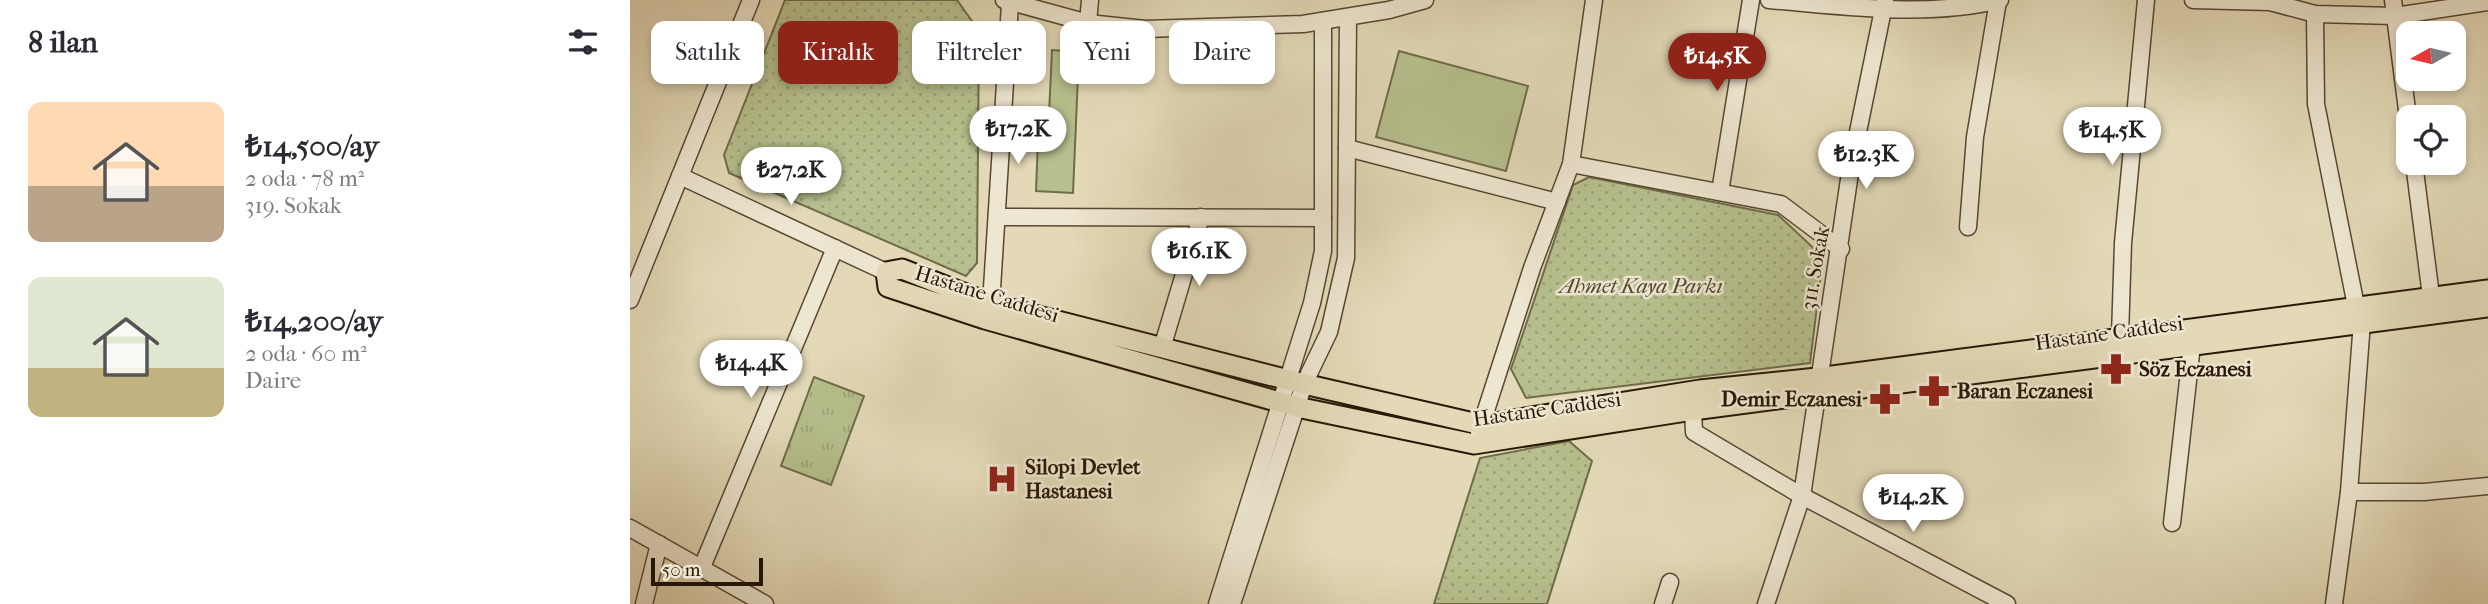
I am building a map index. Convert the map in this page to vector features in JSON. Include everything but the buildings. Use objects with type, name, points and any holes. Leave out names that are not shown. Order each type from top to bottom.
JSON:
[{"type":"main road","name":"Hastane Caddesi","points":[[886,272],[888,287],[988,312],[1163,348],[1482,425],[1700,390],[1817,386],[2192,345],[2359,314],[2431,296],[2488,290]]},
{"type":"main road","name":"Hastane Caddesi","points":[[988,312],[1289,405],[1474,444],[1693,410],[1817,386],[2120,336],[2359,314],[2488,307]]},
{"type":"street","points":[[630,300],[751,0]]},
{"type":"street","points":[[1088,21],[1090,0]]},
{"type":"street","points":[[1155,29],[1323,21],[1390,5],[1425,0]]},
{"type":"street","points":[[1474,444],[1532,268],[1571,164],[1594,0]]},
{"type":"street","points":[[1720,192],[1751,0]]},
{"type":"street","points":[[1769,0],[1967,8],[1999,0],[1975,137],[1968,227]]},
{"type":"street","points":[[2120,336],[2123,243],[2146,0]]},
{"type":"street","points":[[2197,0],[2270,1],[2315,14],[2488,2]]},
{"type":"street","points":[[988,312],[997,217],[1007,2],[1080,21]]},
{"type":"street","name":"311. Sokak","points":[[1766,604],[1802,496],[1817,386],[1841,249],[1851,166],[1884,5]]},
{"type":"street","points":[[2394,8],[2406,105]]},
{"type":"street","points":[[2315,14],[2316,104],[2359,314],[2349,492],[2334,604]]},
{"type":"street","points":[[1296,382],[1329,332],[1346,258],[1348,17]]},
{"type":"street","points":[[1232,604],[1296,382],[1322,251],[1323,21]]},
{"type":"street","points":[[1347,148],[1557,202]]},
{"type":"street","points":[[1571,164],[1781,204],[1841,249]]},
{"type":"street","points":[[2416,175],[2431,296]]},
{"type":"street","points":[[680,176],[886,272]]},
{"type":"street","points":[[997,217],[1323,218]]},
{"type":"street","points":[[1163,348],[1201,217]]},
{"type":"street","points":[[702,567],[835,248]]},
{"type":"street","points":[[2172,523],[2192,345]]},
{"type":"street","points":[[1700,390],[1693,410],[1694,432],[1802,496],[2007,604]]},
{"type":"street","points":[[1217,604],[1289,405]]},
{"type":"street","points":[[2349,492],[2424,492],[2488,486]]},
{"type":"street","points":[[630,528],[765,604]]},
{"type":"street","points":[[644,604],[659,544]]},
{"type":"street","points":[[1663,604],[1670,582]]},
{"type":"green space","points":[[785,0],[957,0],[972,21],[912,21],[912,84],[979,84],[977,263],[966,276],[729,173],[724,155],[752,84],[764,84],[764,53]]},
{"type":"green space","points":[[1052,50],[1060,51],[1060,84],[1078,84],[1073,193],[1036,191],[1039,114],[1049,114]]},
{"type":"green space","points":[[1399,51],[1528,86],[1506,171],[1376,137]]},
{"type":"green space","name":"Ahmet Kaya Parkı","points":[[1589,177],[1778,215],[1823,257],[1810,363],[1526,398],[1511,369],[1573,185]]},
{"type":"green space","points":[[814,377],[864,396],[831,485],[781,466]]},
{"type":"green space","points":[[1569,441],[1592,461],[1547,604],[1434,604],[1480,458]]},
{"type":"place","name":"Söz Eczanesi","points":[[2116,369]]},
{"type":"place","name":"Baran Eczanesi","points":[[1934,391]]},
{"type":"place","name":"Demir Eczanesi","points":[[1885,399]]},
{"type":"place","name":"Silopi Devlet Hastanesi","points":[[1002,479]]}]
